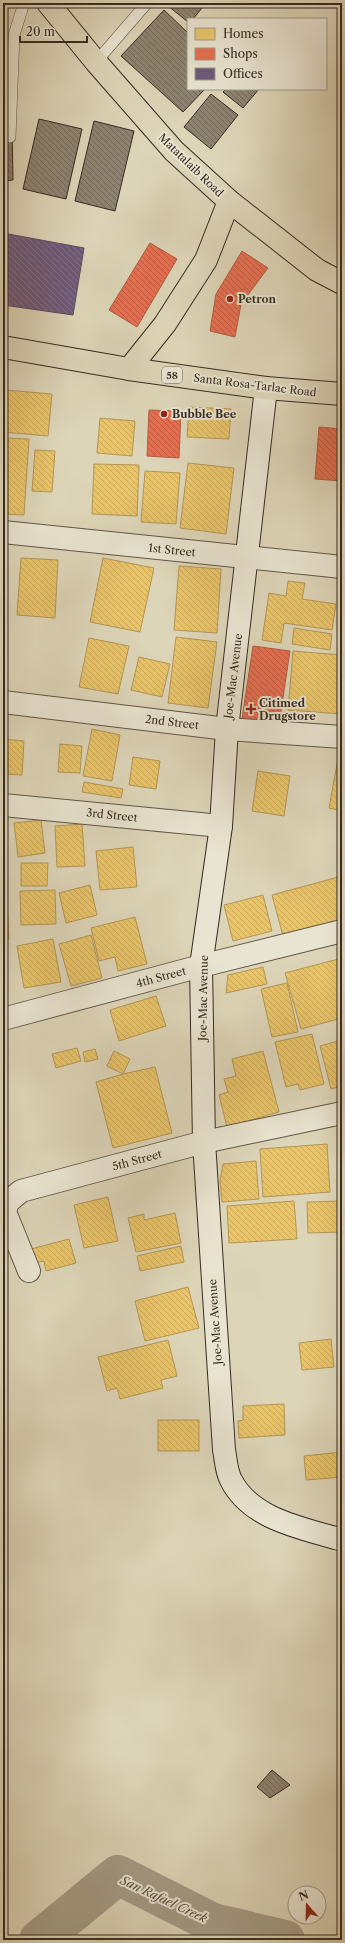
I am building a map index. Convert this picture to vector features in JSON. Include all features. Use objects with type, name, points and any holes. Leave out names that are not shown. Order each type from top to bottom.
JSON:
[{"type":"main road","name":"Matatalaib Road","points":[[48,3],[96,62],[174,151],[229,202],[317,270],[342,283]]},
{"type":"main road","points":[[128,369],[165,324],[206,260],[229,202]]},
{"type":"main road","name":"Santa Rosa-Tarlac Road","points":[[3,347],[128,369],[266,388],[342,394]]},
{"type":"street","name":"Joe-Mac Avenue","points":[[266,388],[227,729],[221,826],[202,966],[204,1142],[224,1450],[230,1479],[242,1497],[266,1515],[342,1540]]},
{"type":"street","name":"1st Street","points":[[3,532],[342,568]]},
{"type":"street","name":"2nd Street","points":[[3,702],[227,729],[342,737]]},
{"type":"street","name":"3rd Street","points":[[3,805],[221,826]]},
{"type":"street","name":"4th Street","points":[[3,1019],[202,966],[342,931]]},
{"type":"street","name":"5th Street","points":[[29,1271],[5,1212],[8,1202],[21,1191],[204,1142],[342,1113]]},
{"type":"lane","points":[[10,137],[14,35],[24,3]]},
{"type":"lane","points":[[96,62],[147,3]]},
{"type":"building: Homes","points":[[6,390],[52,394],[48,436],[3,432]]},
{"type":"building: Homes","points":[[189,407],[231,409],[229,439],[187,437]]},
{"type":"building: Homes","points":[[100,418],[135,421],[132,456],[97,453]]},
{"type":"building: Homes","points":[[4,438],[29,439],[24,515],[3,514]]},
{"type":"building: Homes","points":[[35,450],[55,451],[52,492],[32,491]]},
{"type":"building: Homes","points":[[188,463],[234,468],[226,534],[180,528]]},
{"type":"building: Homes","points":[[94,464],[139,465],[137,516],[92,514]]},
{"type":"building: Homes","points":[[145,471],[180,473],[176,524],[141,522]]},
{"type":"building: Homes","points":[[21,558],[58,560],[55,618],[17,615]]},
{"type":"building: Homes","points":[[103,558],[154,568],[140,632],[90,622]]},
{"type":"building: Homes","points":[[179,566],[221,569],[217,633],[174,630]]},
{"type":"building: Homes","points":[[288,581],[305,583],[302,599],[336,604],[332,630],[284,623],[281,643],[262,640],[269,593],[286,596]]},
{"type":"building: Homes","points":[[294,628],[332,634],[330,650],[292,644]]},
{"type":"building: Homes","points":[[176,637],[217,642],[208,708],[168,703]]},
{"type":"building: Homes","points":[[89,638],[129,646],[118,694],[79,687]]},
{"type":"building: Homes","points":[[293,651],[342,655],[342,714],[288,710]]},
{"type":"building: Homes","points":[[139,657],[170,664],[162,697],[131,690]]},
{"type":"building: Homes","points":[[92,729],[120,735],[112,781],[83,776]]},
{"type":"building: Homes","points":[[3,739],[24,741],[22,775],[3,774]]},
{"type":"building: Homes","points":[[60,744],[82,746],[80,773],[58,772]]},
{"type":"building: Homes","points":[[339,753],[342,753],[342,811],[329,808]]},
{"type":"building: Homes","points":[[133,757],[160,761],[156,789],[129,785]]},
{"type":"building: Homes","points":[[258,771],[290,776],[284,816],[252,811]]},
{"type":"building: Homes","points":[[84,782],[123,789],[121,798],[82,792]]},
{"type":"building: Homes","points":[[41,820],[45,853],[18,857],[14,823]]},
{"type":"building: Homes","points":[[82,824],[85,866],[57,867],[55,826]]},
{"type":"building: Homes","points":[[133,847],[137,887],[100,890],[96,851]]},
{"type":"building: Homes","points":[[21,863],[48,863],[47,886],[21,886]]},
{"type":"building: Homes","points":[[342,876],[342,920],[283,936],[272,895]]},
{"type":"building: Homes","points":[[90,885],[97,915],[66,923],[59,893]]},
{"type":"building: Homes","points":[[55,890],[56,924],[21,925],[20,891]]},
{"type":"building: Homes","points":[[263,895],[272,931],[233,941],[224,905]]},
{"type":"building: Homes","points":[[7,903],[9,939],[3,940],[3,904]]},
{"type":"building: Homes","points":[[135,917],[147,964],[118,971],[115,957],[99,961],[91,928]]},
{"type":"building: Homes","points":[[91,935],[102,978],[71,986],[59,944]]},
{"type":"building: Homes","points":[[53,939],[61,982],[24,988],[17,946]]},
{"type":"building: Homes","points":[[342,958],[342,1018],[301,1029],[285,973]]},
{"type":"building: Homes","points":[[263,967],[267,984],[226,993],[228,975]]},
{"type":"building: Homes","points":[[287,983],[298,1032],[272,1037],[261,989]]},
{"type":"building: Homes","points":[[156,996],[166,1026],[119,1041],[110,1010]]},
{"type":"building: Homes","points":[[312,1034],[324,1084],[300,1090],[298,1084],[286,1087],[275,1042]]},
{"type":"building: Homes","points":[[342,1040],[342,1086],[331,1089],[320,1046]]},
{"type":"building: Homes","points":[[77,1048],[81,1061],[56,1068],[52,1054]]},
{"type":"building: Homes","points":[[95,1049],[98,1059],[85,1062],[83,1052]]},
{"type":"building: Homes","points":[[114,1051],[130,1059],[123,1074],[107,1066]]},
{"type":"building: Homes","points":[[263,1051],[279,1112],[227,1127],[219,1095],[228,1092],[224,1079],[236,1076],[232,1059]]},
{"type":"building: Homes","points":[[155,1067],[172,1133],[113,1148],[96,1082]]},
{"type":"building: Homes","points":[[327,1144],[330,1192],[263,1197],[260,1149]]},
{"type":"building: Homes","points":[[256,1161],[259,1199],[222,1202],[220,1181],[223,1164]]},
{"type":"building: Homes","points":[[108,1197],[118,1241],[84,1248],[74,1205]]},
{"type":"building: Homes","points":[[294,1201],[297,1239],[229,1243],[227,1206]]},
{"type":"building: Homes","points":[[342,1201],[342,1232],[308,1233],[307,1202]]},
{"type":"building: Homes","points":[[175,1213],[181,1243],[136,1252],[128,1218],[144,1214],[144,1220]]},
{"type":"building: Homes","points":[[69,1239],[76,1263],[46,1271],[44,1261],[34,1263],[31,1249]]},
{"type":"building: Homes","points":[[181,1246],[184,1262],[140,1271],[137,1256]]},
{"type":"building: Homes","points":[[188,1287],[199,1328],[145,1341],[135,1301]]},
{"type":"building: Homes","points":[[331,1339],[334,1367],[302,1370],[299,1343]]},
{"type":"building: Homes","points":[[168,1340],[177,1376],[161,1380],[163,1388],[120,1399],[117,1388],[107,1391],[98,1357]]},
{"type":"building: Homes","points":[[284,1404],[285,1435],[239,1438],[238,1421],[243,1420],[243,1406]]},
{"type":"building: Homes","points":[[158,1420],[199,1420],[199,1451],[158,1451]]},
{"type":"building: Homes","points":[[342,1452],[342,1477],[306,1480],[304,1456]]},
{"type":"building: Shops","points":[[150,243],[177,259],[137,327],[109,310]]},
{"type":"building: Shops","name":"Petron","points":[[242,251],[268,268],[241,304],[235,337],[210,331],[216,294]]},
{"type":"building: Shops","points":[[149,410],[181,411],[179,458],[147,456]]},
{"type":"building: Shops","points":[[319,427],[342,429],[342,481],[315,479]]},
{"type":"building: Shops","points":[[253,646],[290,651],[279,724],[242,719]]},
{"type":"building: Offices","points":[[3,233],[84,248],[73,315],[3,305]]},
{"type":"building: Other","points":[[168,3],[206,3],[194,18],[187,18],[187,21],[167,5]]},
{"type":"building: Other","points":[[164,10],[187,32],[187,90],[204,90],[183,112],[121,56]]},
{"type":"building: Other","points":[[225,90],[258,90],[243,108],[223,92]]},
{"type":"building: Other","points":[[211,94],[238,115],[211,149],[184,127]]},
{"type":"building: Other","points":[[39,119],[82,129],[66,199],[23,189]]},
{"type":"building: Other","points":[[94,121],[134,131],[115,211],[75,201]]},
{"type":"building: Other","points":[[3,127],[12,127],[13,180],[3,181]]},
{"type":"building: Other","points":[[272,1770],[290,1785],[270,1798],[257,1787]]},
{"type":"waterway","name":"San Rafael Creek","points":[[39,1940],[118,1875],[213,1923],[285,1940]]},
{"type":"place","name":"Petron","points":[[230,299]]},
{"type":"place","name":"Bubble Bee","points":[[164,414]]},
{"type":"place","name":"Citimed Drugstore","points":[[251,709]]}]
